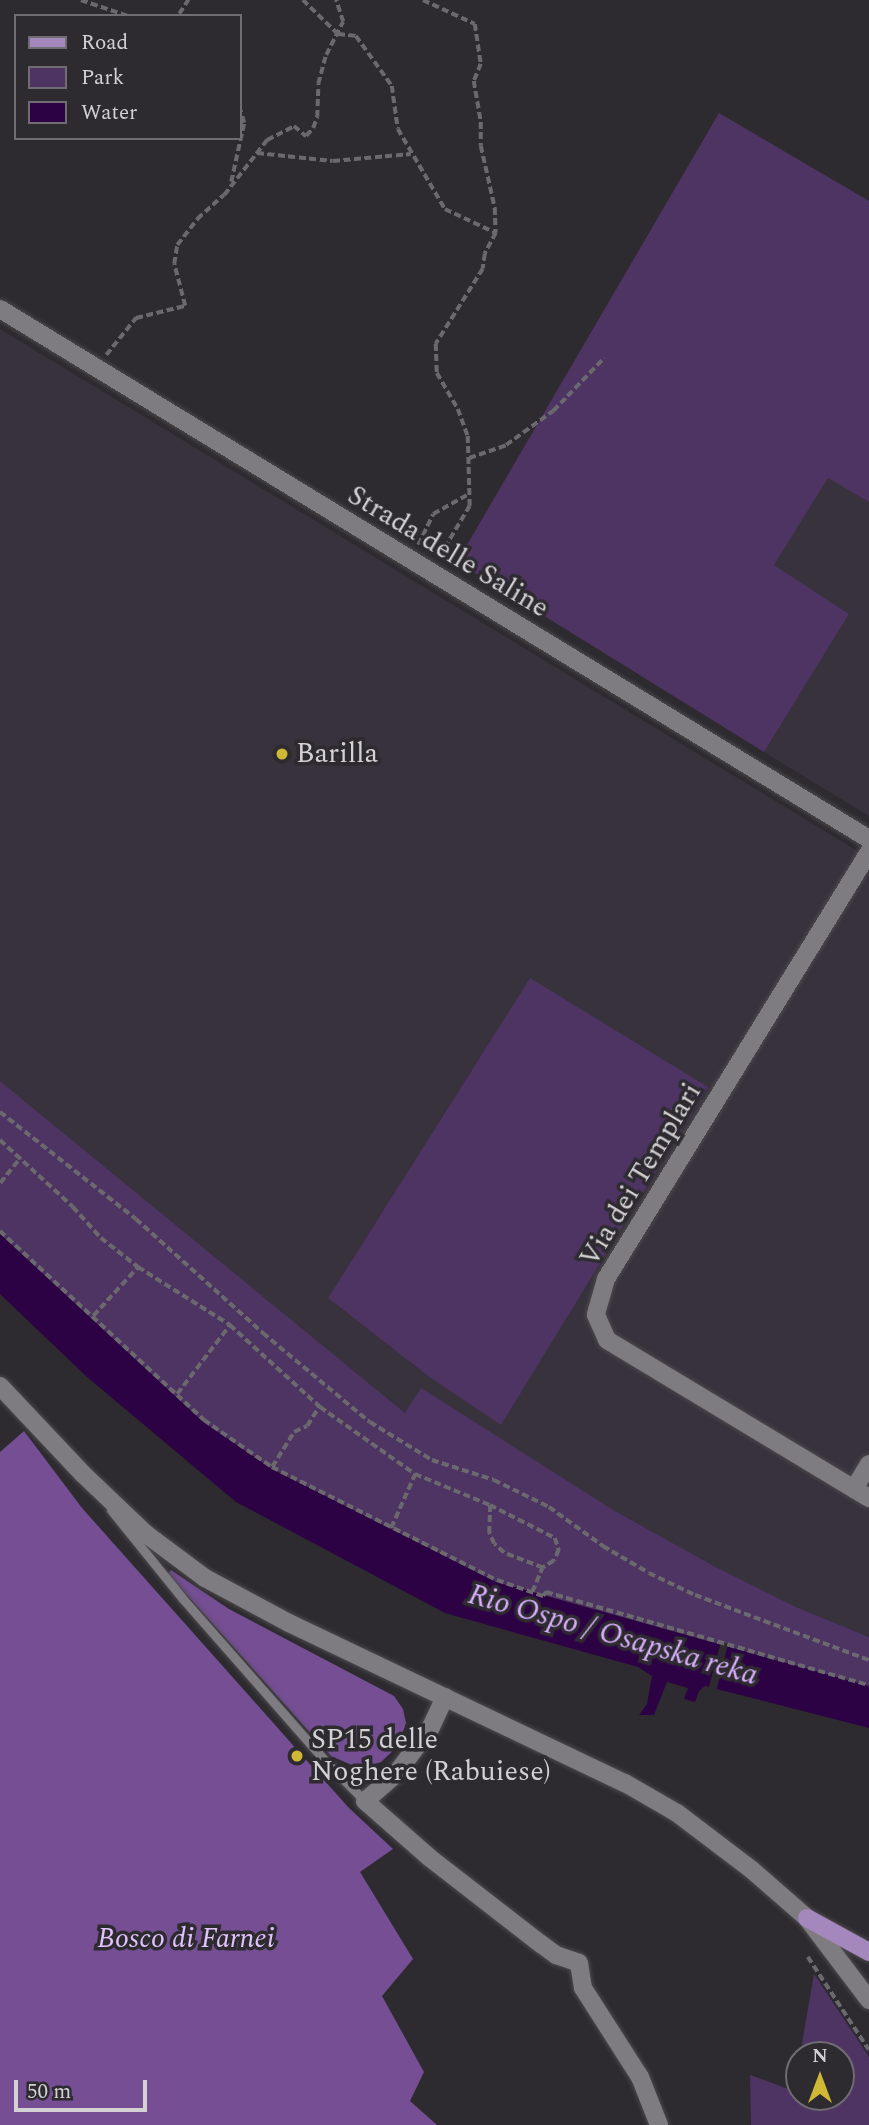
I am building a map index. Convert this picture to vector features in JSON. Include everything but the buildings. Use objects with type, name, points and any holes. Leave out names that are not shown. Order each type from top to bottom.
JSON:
[{"type":"main road","points":[[807,1918],[869,1952]]},
{"type":"street","name":"Strada delle Saline","points":[[0,309],[869,839]]},
{"type":"street","name":"Via dei Templari","points":[[862,1493],[607,1340],[596,1315],[606,1279],[869,852]]},
{"type":"street","points":[[0,1386],[84,1475],[146,1534],[205,1578],[289,1623],[625,1783],[677,1813],[752,1870],[807,1918],[869,2000]]},
{"type":"street","points":[[862,1493],[869,1464]]},
{"type":"street","points":[[444,1697],[431,1727],[396,1774],[365,1801],[430,1858],[541,1944],[556,1955],[579,1963],[583,1988],[640,2077],[659,2125]]},
{"type":"lane","points":[[84,1475],[183,1599],[326,1762],[365,1801]]},
{"type":"path","points":[[82,0],[122,14]]},
{"type":"path","points":[[303,0],[338,34],[356,36],[392,86],[398,130],[445,209],[496,233]]},
{"type":"path","points":[[96,368],[136,318],[185,306],[174,264],[177,245],[197,219],[223,195],[267,139],[294,126],[306,136],[313,128],[317,117],[318,84],[326,55],[343,22],[336,0]]},
{"type":"path","points":[[423,0],[475,24],[481,64],[474,81],[481,122],[481,146],[495,208],[496,233],[485,254],[483,269],[436,344],[438,373],[458,409],[468,436],[470,506],[431,572]]},
{"type":"path","points":[[242,116],[242,134]]},
{"type":"path","points":[[223,195],[234,176],[241,140]]},
{"type":"path","points":[[257,153],[333,160],[411,154]]},
{"type":"path","points":[[469,458],[506,445],[553,411],[604,358]]},
{"type":"path","points":[[408,558],[433,514],[456,505],[470,494]]},
{"type":"path","points":[[0,1112],[136,1219],[263,1333],[370,1422],[432,1460],[494,1480],[549,1507],[595,1541],[649,1573],[739,1612],[869,1660]]},
{"type":"path","points":[[0,1140],[101,1238],[138,1267],[230,1325],[320,1407],[415,1474],[555,1538],[559,1550],[554,1561],[542,1568],[532,1592]]},
{"type":"path","points":[[0,1183],[20,1158]]},
{"type":"path","points":[[0,1231],[204,1420],[272,1467],[497,1580],[543,1596],[546,1592],[869,1685]]},
{"type":"path","points":[[93,1316],[138,1267]]},
{"type":"path","points":[[177,1394],[230,1325]]},
{"type":"path","points":[[272,1467],[294,1432],[307,1426],[320,1407]]},
{"type":"path","points":[[391,1528],[415,1474]]},
{"type":"path","points":[[490,1506],[489,1533],[494,1544],[504,1552],[542,1568]]},
{"type":"path","points":[[808,1956],[869,2050]]},
{"type":"shaded area","points":[[0,329],[869,858],[869,1637],[796,1607],[714,1566],[615,1511],[421,1389],[406,1414],[0,1081]],"holes":[[[530,978],[428,1376],[328,1298]]]},
{"type":"shaded area","points":[[828,477],[869,502],[869,816],[764,752],[849,614],[774,565]]},
{"type":"green space","points":[[719,113],[869,201],[869,502],[828,478],[774,565],[849,614],[764,752],[457,562]]},
{"type":"green space","points":[[530,978],[708,1087],[501,1425],[428,1376],[328,1298]]},
{"type":"green space","points":[[0,1081],[405,1413],[421,1388],[615,1511],[714,1566],[796,1607],[869,1637],[869,1686],[496,1582],[272,1469],[240,1449],[202,1421],[0,1234]]},
{"type":"green space","name":"Bosco di Farnei","points":[[24,1431],[82,1508],[348,1807],[393,1849],[360,1872],[413,1959],[382,1996],[424,2072],[410,2101],[437,2125],[0,2125],[0,1452]]},
{"type":"green space","points":[[171,1570],[229,1609],[394,1696],[403,1709],[406,1723],[398,1746],[381,1762],[367,1766],[354,1766],[331,1756],[168,1574]]},
{"type":"green space","points":[[814,1974],[869,2057],[869,2125],[751,2125],[750,2075],[785,2088],[785,2111],[855,2111],[855,2041],[802,2041]]},
{"type":"water","name":"Rio Ospo / Osapska reka","points":[[0,1234],[202,1421],[272,1469],[496,1582],[869,1686],[869,1728],[705,1686],[699,1691],[695,1702],[684,1699],[688,1688],[667,1682],[654,1715],[639,1715],[647,1704],[652,1676],[638,1667],[445,1613],[236,1502],[87,1377],[0,1294]]},
{"type":"pier","points":[[721,1642],[728,1644],[716,1692],[708,1690]]},
{"type":"place","name":"Barilla","points":[[282,754]]},
{"type":"place","name":"SP15 delle Noghere (Rabuiese)","points":[[297,1756]]}]
